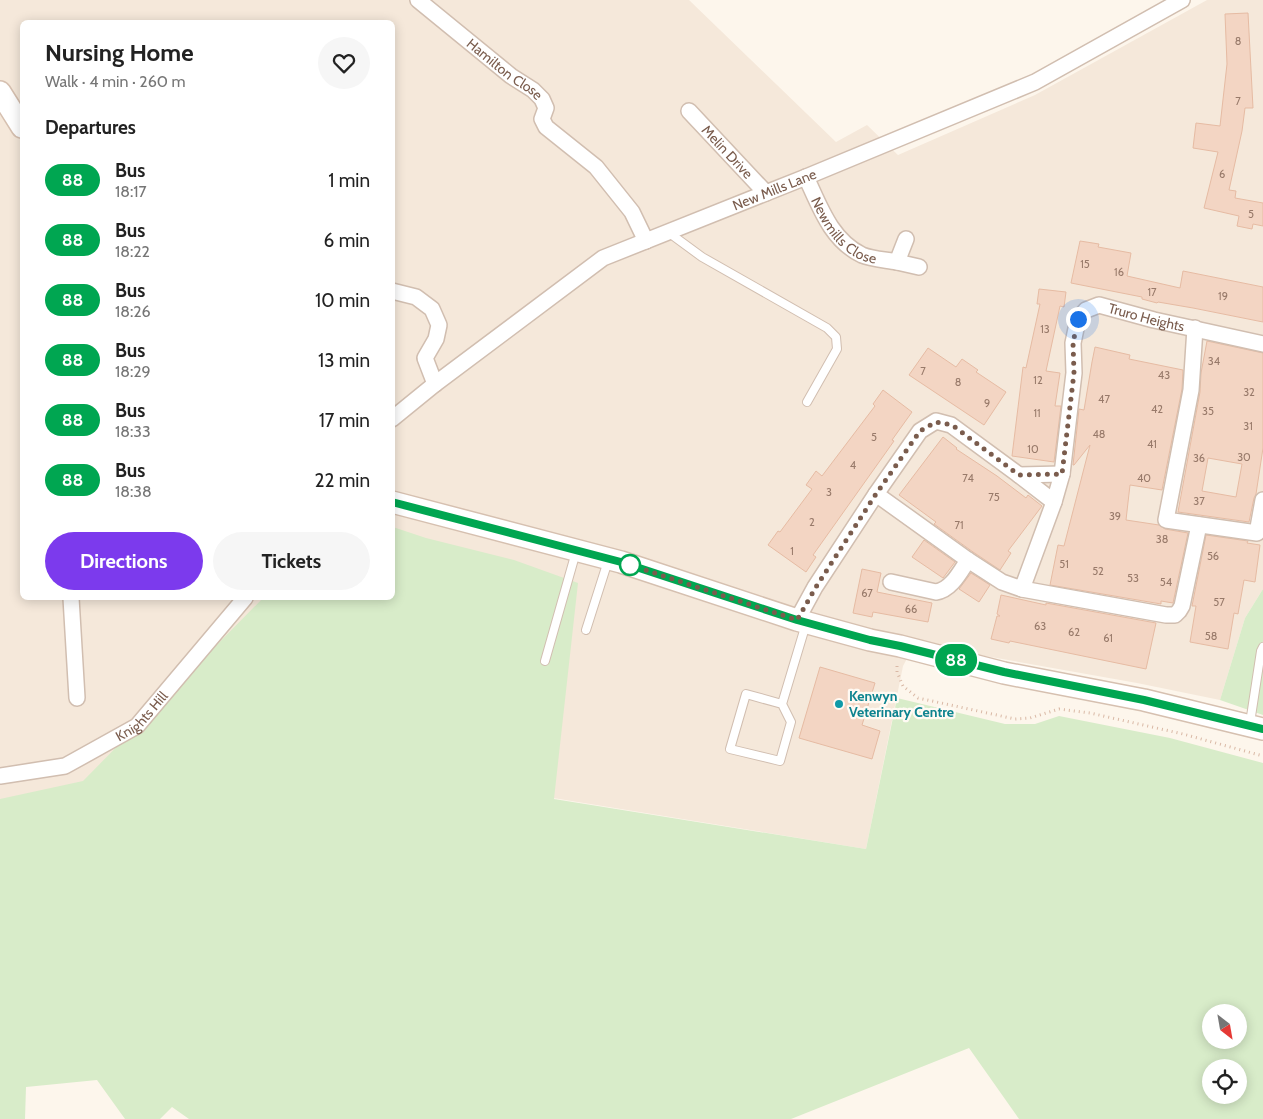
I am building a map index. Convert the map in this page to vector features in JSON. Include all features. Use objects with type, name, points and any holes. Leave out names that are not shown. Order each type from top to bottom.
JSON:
[{"type":"main road","points":[[0,92],[20,124]]},
{"type":"main road","points":[[395,503],[609,559],[801,621],[870,640],[1004,672],[1144,700],[1256,727]]},
{"type":"street","name":"Hamilton Close","points":[[418,0],[542,99],[546,108],[542,119],[546,127],[596,167],[632,212],[646,241]]},
{"type":"street","name":"New Mills Lane","points":[[395,417],[435,384],[602,258],[806,178],[1036,82],[1182,0]]},
{"type":"street","name":"Melin Drive","points":[[689,111],[766,193]]},
{"type":"street","name":"Newmills Close","points":[[806,178],[832,230],[847,245],[864,256],[919,266]]},
{"type":"street","name":"Newmills Close","points":[[897,262],[906,239]]},
{"type":"street","points":[[395,292],[416,297],[432,309],[440,325],[436,339],[425,358],[435,384]]},
{"type":"street","name":"Truro Heights","points":[[1022,589],[1054,502],[1062,474],[1074,373],[1073,343],[1078,319],[1086,310],[1099,305],[1154,320],[1263,344]]},
{"type":"street","name":"Truro Heights","points":[[1195,328],[1191,390],[1166,520],[1257,534],[1263,500]]},
{"type":"street","points":[[801,621],[816,587],[876,494],[920,431],[936,422],[952,425],[1054,502]]},
{"type":"street","points":[[1019,475],[1062,474]]},
{"type":"street","points":[[876,494],[1002,582],[1022,589],[1166,615],[1175,615],[1182,606],[1199,525]]},
{"type":"street","points":[[891,582],[936,592],[943,591],[968,560]]},
{"type":"street","points":[[71,600],[77,698]]},
{"type":"street","name":"Knights Hill","points":[[0,776],[64,766],[137,726],[243,600]]},
{"type":"lane","points":[[668,232],[702,257],[828,328],[836,337],[837,349],[807,402]]},
{"type":"lane","points":[[545,661],[576,550]]},
{"type":"lane","points":[[586,630],[609,559]]},
{"type":"lane","points":[[782,704],[746,694],[730,749],[780,761],[791,722],[782,704],[801,621]]},
{"type":"lane","points":[[1256,727],[1262,650]]},
{"type":"path","points":[[900,646],[896,662],[897,672],[903,686],[918,698],[1015,719],[1030,718],[1059,710],[1090,713],[1183,734],[1263,756]]},
{"type":"shaded area","points":[[0,0],[689,0],[836,142],[867,125],[898,155],[1035,95],[1207,0],[1263,0],[1263,589],[1245,618],[1220,700],[1137,683],[957,651],[917,640],[903,666],[866,849],[547,797],[395,580],[395,20],[20,20],[20,600],[317,600],[0,961]]},
{"type":"green space","points":[[395,528],[426,538],[514,560],[578,583],[554,799],[866,849],[897,698],[1005,724],[1035,724],[1059,716],[1170,738],[1263,763],[1263,1119],[1019,1119],[969,1048],[791,1119],[189,1119],[172,1107],[160,1119],[125,1119],[97,1080],[26,1087],[25,1119],[0,1119],[0,799],[83,781],[261,600],[395,600]]},
{"type":"green space","points":[[1263,589],[1263,715],[1220,700],[1245,618]]},
{"type":"building","points":[[1248,13],[1253,108],[1245,108],[1229,190],[1236,191],[1235,198],[1263,203],[1263,226],[1253,224],[1252,229],[1237,226],[1239,216],[1204,208],[1218,152],[1193,148],[1196,123],[1220,126],[1227,64],[1225,14]]},
{"type":"building","points":[[1080,241],[1099,244],[1098,247],[1131,253],[1127,276],[1180,288],[1183,271],[1263,287],[1263,322],[1157,303],[1142,299],[1142,297],[1071,283]]},
{"type":"building","points":[[1039,289],[1066,292],[1064,307],[1060,306],[1046,371],[1060,373],[1055,406],[1061,406],[1054,462],[1012,456],[1023,367],[1026,368],[1040,304],[1037,304]]},
{"type":"building","points":[[1207,341],[1263,353],[1263,448],[1256,494],[1249,522],[1178,512],[1200,392],[1201,373]],"holes":[[[1208,458],[1242,464],[1236,497],[1202,491]]]},
{"type":"building","points":[[1095,347],[1130,355],[1129,359],[1183,370],[1182,389],[1162,490],[1130,485],[1126,520],[1159,525],[1165,529],[1188,533],[1173,603],[1161,601],[1161,604],[1050,585],[1058,545],[1064,546],[1090,445],[1073,465],[1079,409],[1084,410]]},
{"type":"building","points":[[928,348],[956,367],[962,359],[978,370],[976,372],[1006,392],[984,425],[909,375]]},
{"type":"building","points":[[883,390],[912,412],[892,440],[894,441],[813,555],[816,557],[806,572],[768,545],[812,489],[806,485],[816,471],[822,476],[875,406],[873,404]]},
{"type":"building","points":[[943,437],[956,449],[1026,498],[1028,495],[1042,506],[1008,551],[1011,553],[1000,570],[934,524],[936,522],[899,495]]},
{"type":"building","points":[[1206,535],[1248,541],[1247,543],[1260,545],[1255,582],[1244,580],[1238,614],[1234,613],[1228,649],[1190,642],[1196,606],[1192,606]]},
{"type":"building","points":[[924,540],[955,562],[943,578],[912,557]]},
{"type":"building","points":[[862,569],[881,573],[877,592],[932,603],[928,622],[873,612],[872,617],[853,613]]},
{"type":"building","points":[[971,573],[990,585],[979,602],[959,589]]},
{"type":"building","points":[[1001,595],[1046,605],[1046,603],[1156,623],[1146,669],[1010,641],[1009,643],[991,639],[997,616],[1000,616],[997,614]]},
{"type":"building","name":"Kenwyn Veterinary Centre","points":[[820,667],[875,683],[862,725],[880,731],[872,759],[799,738]]},
{"type":"bus line","name":"88","points":[[395,503],[621,562],[797,620],[870,640],[1004,672],[1144,700],[1263,729]]},
{"type":"place","name":"Kenwyn Veterinary Centre","points":[[839,704]]},
{"type":"route","points":[[630,565],[621,562],[797,620],[876,494],[920,431],[936,422],[952,425],[1019,475],[1062,474],[1074,373],[1073,343],[1078,319]]}]
